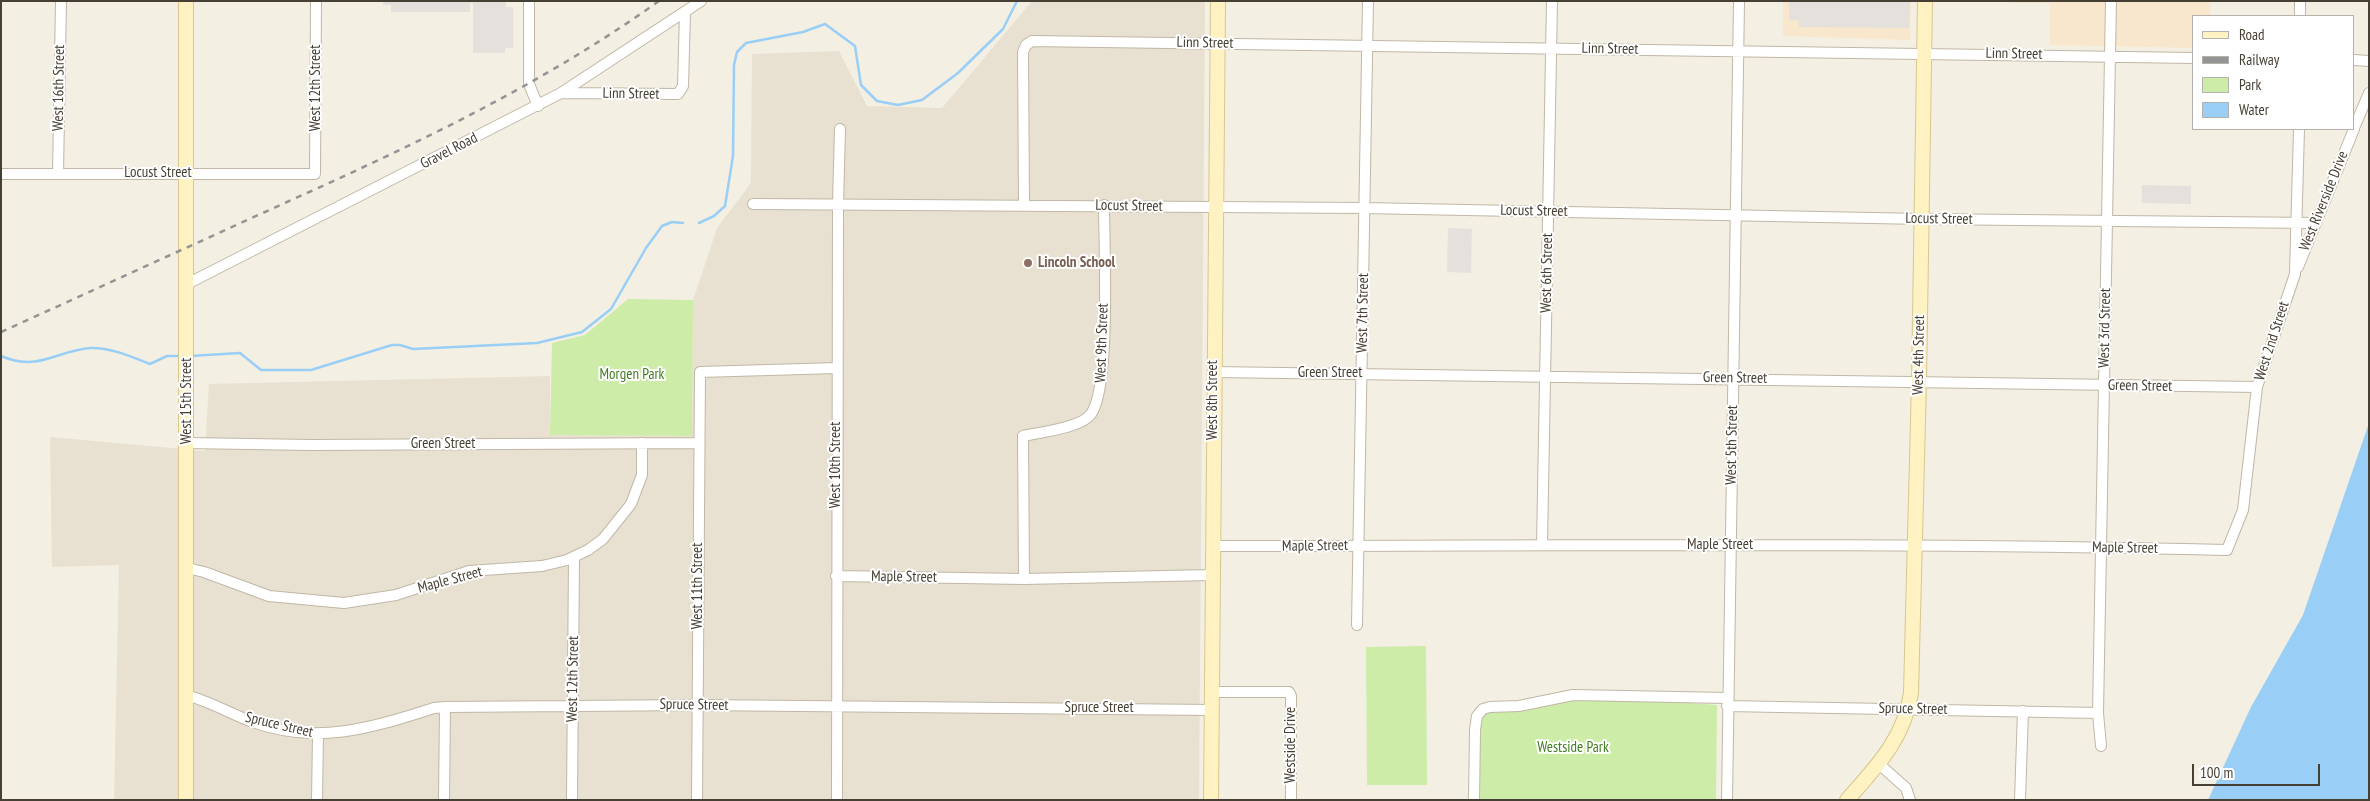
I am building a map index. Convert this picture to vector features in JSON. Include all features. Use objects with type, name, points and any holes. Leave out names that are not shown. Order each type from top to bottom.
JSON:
[{"type":"street","name":"West 16th Street","points":[[58,174],[61,1]]},
{"type":"street","name":"West 15th Street","points":[[186,1],[186,800]]},
{"type":"street","name":"West 12th Street","points":[[316,1],[316,174]]},
{"type":"street","points":[[528,1],[529,84],[538,106]]},
{"type":"street","name":"Gravel Road","points":[[187,284],[538,106],[561,93],[701,1]]},
{"type":"street","name":"West 8th Street","points":[[1211,800],[1213,372],[1218,1]]},
{"type":"street","name":"West 7th Street","points":[[1358,625],[1368,1]]},
{"type":"street","name":"West 6th Street","points":[[1542,544],[1552,1]]},
{"type":"street","name":"West 5th Street","points":[[1727,800],[1739,1]]},
{"type":"street","name":"West 4th Street","points":[[1847,800],[1879,764],[1903,727],[1909,708],[1912,674],[1919,381],[1925,1]]},
{"type":"street","name":"West 3rd Street","points":[[2101,746],[2098,712],[2111,1]]},
{"type":"street","points":[[2300,1],[2300,15]]},
{"type":"street","name":"Linn Street","points":[[561,93],[678,94],[683,86],[685,13]]},
{"type":"street","name":"Linn Street","points":[[1024,204],[1023,52],[1026,44],[1032,41],[2192,58]]},
{"type":"street","points":[[2355,60],[2369,61]]},
{"type":"street","name":"West Riverside Drive","points":[[2355,127],[2369,92]]},
{"type":"street","name":"West 10th Street","points":[[837,800],[836,576],[840,130]]},
{"type":"street","name":"West 2nd Street","points":[[2227,550],[2243,510],[2257,387],[2295,274],[2299,130]]},
{"type":"street","name":"West Riverside Drive","points":[[2295,274],[2314,223],[2354,130]]},
{"type":"street","name":"Locust Street","points":[[1,174],[316,174]]},
{"type":"street","name":"Locust Street","points":[[753,204],[1024,204],[1364,208],[1922,219],[2314,223]]},
{"type":"street","name":"West 9th Street","points":[[1024,579],[1023,436],[1072,425],[1090,415],[1097,402],[1103,372],[1104,205]]},
{"type":"street","name":"West 11th Street","points":[[697,800],[700,372],[837,368]]},
{"type":"street","name":"Green Street","points":[[1213,372],[2257,387]]},
{"type":"street","name":"Green Street","points":[[187,443],[311,445],[699,442]]},
{"type":"street","name":"Maple Street","points":[[187,568],[204,572],[269,596],[344,603],[396,595],[469,571],[542,566],[574,558],[603,539],[631,504],[642,475],[642,443]]},
{"type":"street","name":"Maple Street","points":[[1213,546],[1542,544],[2101,547],[2227,550]]},
{"type":"street","name":"West 12th Street","points":[[572,800],[574,558]]},
{"type":"street","name":"Maple Street","points":[[836,576],[1024,579],[1212,575]]},
{"type":"street","name":"Westside Drive","points":[[1212,692],[1289,692],[1291,696],[1291,800]]},
{"type":"street","name":"Spruce Street","points":[[186,695],[252,722],[318,734],[371,728],[434,708],[445,707],[572,704],[1212,710]]},
{"type":"street","name":"Spruce Street","points":[[1474,800],[1474,730],[1477,716],[1483,710],[1490,707],[1519,706],[1572,696],[1909,708],[2098,712]]},
{"type":"street","points":[[444,800],[445,707]]},
{"type":"street","points":[[2020,800],[2023,711]]},
{"type":"street","points":[[317,800],[318,734]]},
{"type":"street","points":[[1879,764],[1906,788],[1910,800]]},
{"type":"shaded area","points":[[383,1],[506,1],[506,7],[513,7],[513,48],[505,48],[505,53],[473,53],[473,3],[470,3],[470,12],[391,12],[391,5],[383,5]]},
{"type":"shaded area","points":[[1032,1],[1205,1],[1199,800],[114,800],[119,565],[52,567],[50,437],[205,451],[209,384],[550,376],[550,435],[692,436],[693,300],[717,228],[751,183],[752,54],[839,51],[867,106],[942,108]]},
{"type":"shaded area","points":[[1783,1],[1911,1],[1910,40],[1783,36]]},
{"type":"shaded area","points":[[1789,1],[1910,1],[1909,28],[1799,27],[1799,20],[1789,20]]},
{"type":"shaded area","points":[[2011,1],[2210,1],[2210,15],[2192,15],[2192,48],[2050,45],[2050,3],[2011,3]]},
{"type":"shaded area","points":[[2142,185],[2191,186],[2191,204],[2142,203]]},
{"type":"shaded area","points":[[1448,228],[1472,229],[1471,273],[1447,272]]},
{"type":"green space","name":"Morgen Park","points":[[628,299],[693,300],[692,436],[550,435],[552,343],[585,335]]},
{"type":"green space","points":[[1426,646],[1427,785],[1367,785],[1366,647]]},
{"type":"green space","name":"Westside Park","points":[[1573,695],[1717,705],[1716,800],[1474,800],[1477,716],[1490,707]]},
{"type":"water","points":[[2369,423],[2369,800],[2208,800],[2251,707],[2303,615]]},
{"type":"waterway","points":[[699,223],[714,216],[725,206],[733,156],[734,65],[737,52],[746,43],[803,32],[825,24],[855,46],[861,85],[877,101],[898,105],[922,100],[958,73],[1003,29],[1017,1]]},
{"type":"waterway","points":[[190,356],[240,353],[261,370],[311,370],[392,345],[413,349],[537,343],[582,332],[611,309],[646,248],[662,226],[672,222],[683,223]]},
{"type":"waterway","points":[[1,356],[26,362],[47,359],[90,348],[113,351],[150,364],[167,356],[182,356]]},
{"type":"railway","points":[[1,332],[431,135],[524,86],[570,59],[659,1]]},
{"type":"place","name":"Lincoln School","points":[[1028,263]]}]
